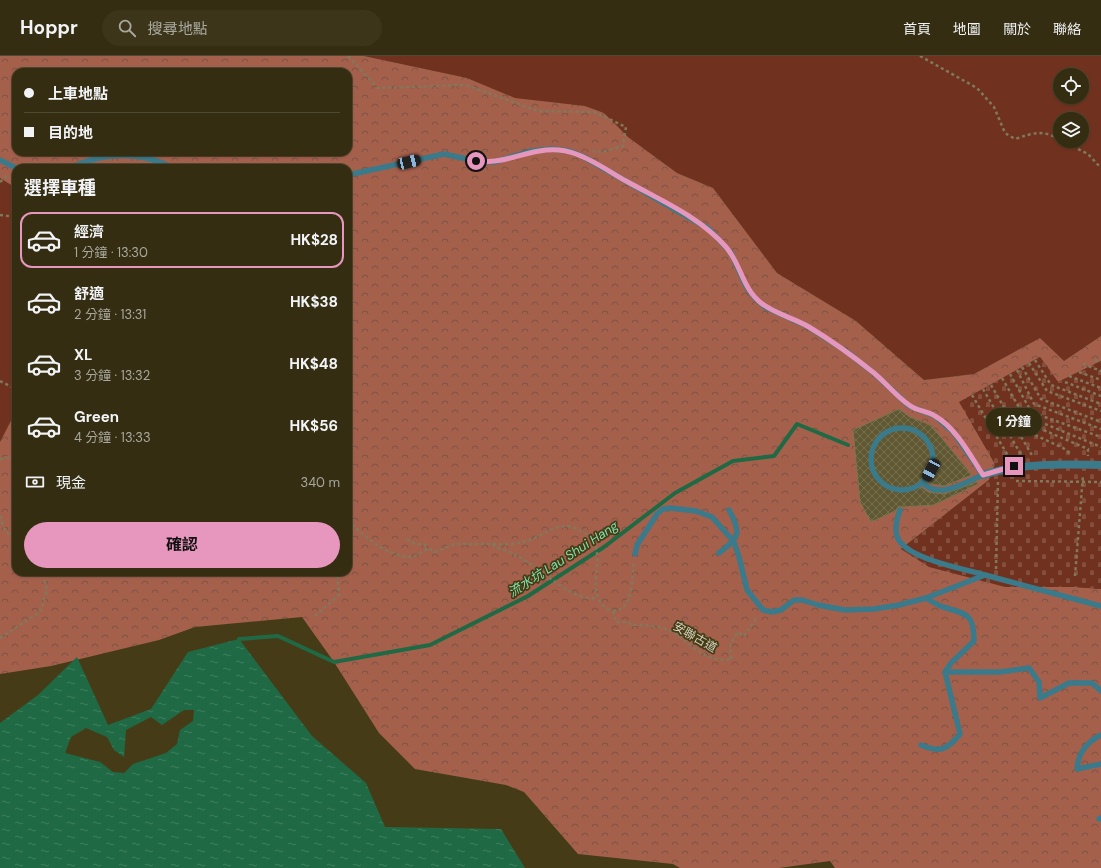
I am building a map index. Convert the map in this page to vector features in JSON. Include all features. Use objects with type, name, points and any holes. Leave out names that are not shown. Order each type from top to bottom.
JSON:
[{"type":"street","points":[[983,475],[1014,466],[1101,465]]},
{"type":"lane","points":[[352,174],[444,154],[455,155],[476,161],[494,162],[532,151],[551,149],[569,151],[584,157],[709,229],[731,253],[746,286],[754,297],[766,307],[807,326],[847,352],[875,374],[909,406],[935,416],[954,433],[983,475],[943,490],[935,491],[928,488],[923,483]]},
{"type":"lane","points":[[78,164],[96,157],[104,156]]},
{"type":"lane","points":[[135,156],[150,158],[164,164]]},
{"type":"lane","points":[[0,160],[12,166]]},
{"type":"lane","points":[[901,428],[914,431],[922,436],[932,451],[933,460],[931,470],[923,483],[913,489],[898,490],[884,484],[878,479],[872,465],[871,458],[872,450],[880,437],[888,432],[901,428]]},
{"type":"lane","points":[[634,554],[637,545],[657,514],[663,509],[670,508],[703,513],[712,517],[734,542],[747,590],[763,610],[772,612],[781,610],[794,600],[802,600],[818,605],[845,610],[874,609],[899,605],[926,598],[985,575]]},
{"type":"lane","points":[[719,553],[734,542],[738,535],[737,527],[729,510]]},
{"type":"lane","points":[[900,510],[896,528],[900,543],[912,552],[945,564],[1101,606]]},
{"type":"lane","points":[[921,745],[933,750],[950,746],[960,734],[945,672],[951,663],[974,641],[974,627],[968,617],[958,610],[941,606],[926,598]]},
{"type":"lane","points":[[945,672],[1000,672],[1029,668],[1039,682],[1040,698],[1069,683],[1092,683],[1101,691]]},
{"type":"lane","points":[[1101,735],[1092,740],[1077,757],[1077,769],[1101,764]]},
{"type":"path","points":[[348,56],[378,88],[466,85],[538,110],[594,112],[626,127],[623,146],[601,152],[587,151]]},
{"type":"path","points":[[920,56],[977,88],[994,107],[1005,133],[1015,139],[1037,132],[1053,136]]},
{"type":"path","points":[[1076,148],[1088,154],[1101,168]]},
{"type":"path","points":[[0,182],[10,172]]},
{"type":"path","points":[[0,215],[12,216]]},
{"type":"path","points":[[1035,360],[1051,385],[1101,404]]},
{"type":"path","points":[[1095,360],[1101,362]]},
{"type":"path","points":[[1029,363],[1047,391],[1101,411]]},
{"type":"path","points":[[1083,364],[1101,371]]},
{"type":"path","points":[[1022,367],[1041,399],[1101,422]]},
{"type":"path","points":[[1017,370],[1034,404],[1101,429]]},
{"type":"path","points":[[1079,372],[1101,380]]},
{"type":"path","points":[[1010,374],[1041,429],[1088,449],[1082,481],[1075,576]]},
{"type":"path","points":[[1069,376],[1101,388]]},
{"type":"path","points":[[1002,378],[1035,435],[1064,448],[1086,464]]},
{"type":"path","points":[[0,381],[12,387]]},
{"type":"path","points":[[1065,382],[1101,396]]},
{"type":"path","points":[[991,384],[1037,465]]},
{"type":"path","points":[[983,389],[1028,465]]},
{"type":"path","points":[[972,395],[1014,466]]},
{"type":"path","points":[[1039,415],[1101,437]]},
{"type":"path","points":[[1045,424],[1101,447]]},
{"type":"path","points":[[0,459],[12,457]]},
{"type":"path","points":[[996,570],[998,475]]},
{"type":"path","points":[[1016,481],[1101,482]]},
{"type":"path","points":[[0,516],[5,531],[12,537]]},
{"type":"path","points":[[352,524],[362,535],[396,553],[412,557],[428,548]]},
{"type":"path","points":[[407,539],[415,544],[425,545],[435,552],[454,544],[512,544],[527,541],[553,528],[564,526],[574,528],[582,532],[594,545],[598,559],[597,598],[601,605],[613,610],[620,609],[629,600],[634,554]]},
{"type":"path","points":[[493,544],[496,548],[505,550],[525,559],[558,584],[572,592],[590,599],[597,598]]},
{"type":"path","points":[[0,638],[40,612],[47,590],[43,576]]},
{"type":"path","points":[[315,616],[339,595],[337,576]]},
{"type":"path","name":"安聯古道","points":[[613,610],[616,622],[628,622],[632,625],[643,624],[674,632],[703,655],[715,660],[723,661],[732,659],[729,650],[730,643],[738,632],[744,636],[763,610]]},
{"type":"green space","points":[[0,56],[364,56],[467,78],[515,98],[585,106],[604,113],[628,137],[677,173],[713,188],[777,273],[856,321],[924,380],[974,374],[1040,338],[1064,361],[1101,336],[1101,361],[1058,382],[1040,357],[960,402],[995,464],[989,480],[901,549],[1075,587],[1101,589],[1101,868],[835,868],[830,861],[779,868],[680,868],[673,864],[578,854],[524,792],[506,785],[415,769],[379,733],[334,662],[302,617],[195,627],[159,640],[51,666],[0,674],[0,442],[12,419],[12,576],[352,576],[352,164],[12,164],[12,186],[0,178]]},
{"type":"green space","points":[[364,56],[1101,56],[1101,336],[1064,361],[1040,338],[974,374],[924,380],[856,321],[777,273],[713,188],[677,173],[628,137],[604,113],[585,106],[515,98],[467,78]]},
{"type":"green space","points":[[0,178],[12,186],[12,419],[0,442]]},
{"type":"green space","points":[[1040,357],[1058,382],[1101,361],[1101,589],[1075,587],[1005,587],[929,567],[901,549],[989,480],[995,464],[959,402]]},
{"type":"water","points":[[239,639],[312,736],[366,783],[385,827],[501,829],[525,868],[0,868],[0,723],[38,695],[77,657],[108,725],[151,709],[188,652]],"holes":[[[184,710],[194,710],[193,721],[180,730],[177,744],[166,753],[133,764],[124,773],[113,772],[100,762],[65,753],[71,737],[86,728],[107,737],[114,750],[124,757],[126,730],[151,717],[162,725]]]},
{"type":"building","points":[[899,409],[910,417],[931,425],[972,475],[944,486],[931,484],[922,479],[919,482],[920,486],[928,492],[944,494],[977,482],[978,484],[934,505],[899,506],[895,511],[871,522],[860,502],[853,430]]},
{"type":"waterway","name":"流水坑 Lau Shui Hang","points":[[239,639],[278,636],[334,662],[430,645],[528,596],[604,547],[675,493],[733,461],[774,456],[797,424],[848,445]]},
{"type":"route","points":[[476,161],[500,161],[539,150],[551,149],[569,151],[592,161],[682,212],[709,229],[726,246],[735,260],[749,292],[759,302],[773,311],[792,318],[807,326],[829,340],[856,358],[909,406],[935,416],[954,433],[983,475],[1014,466]]}]
